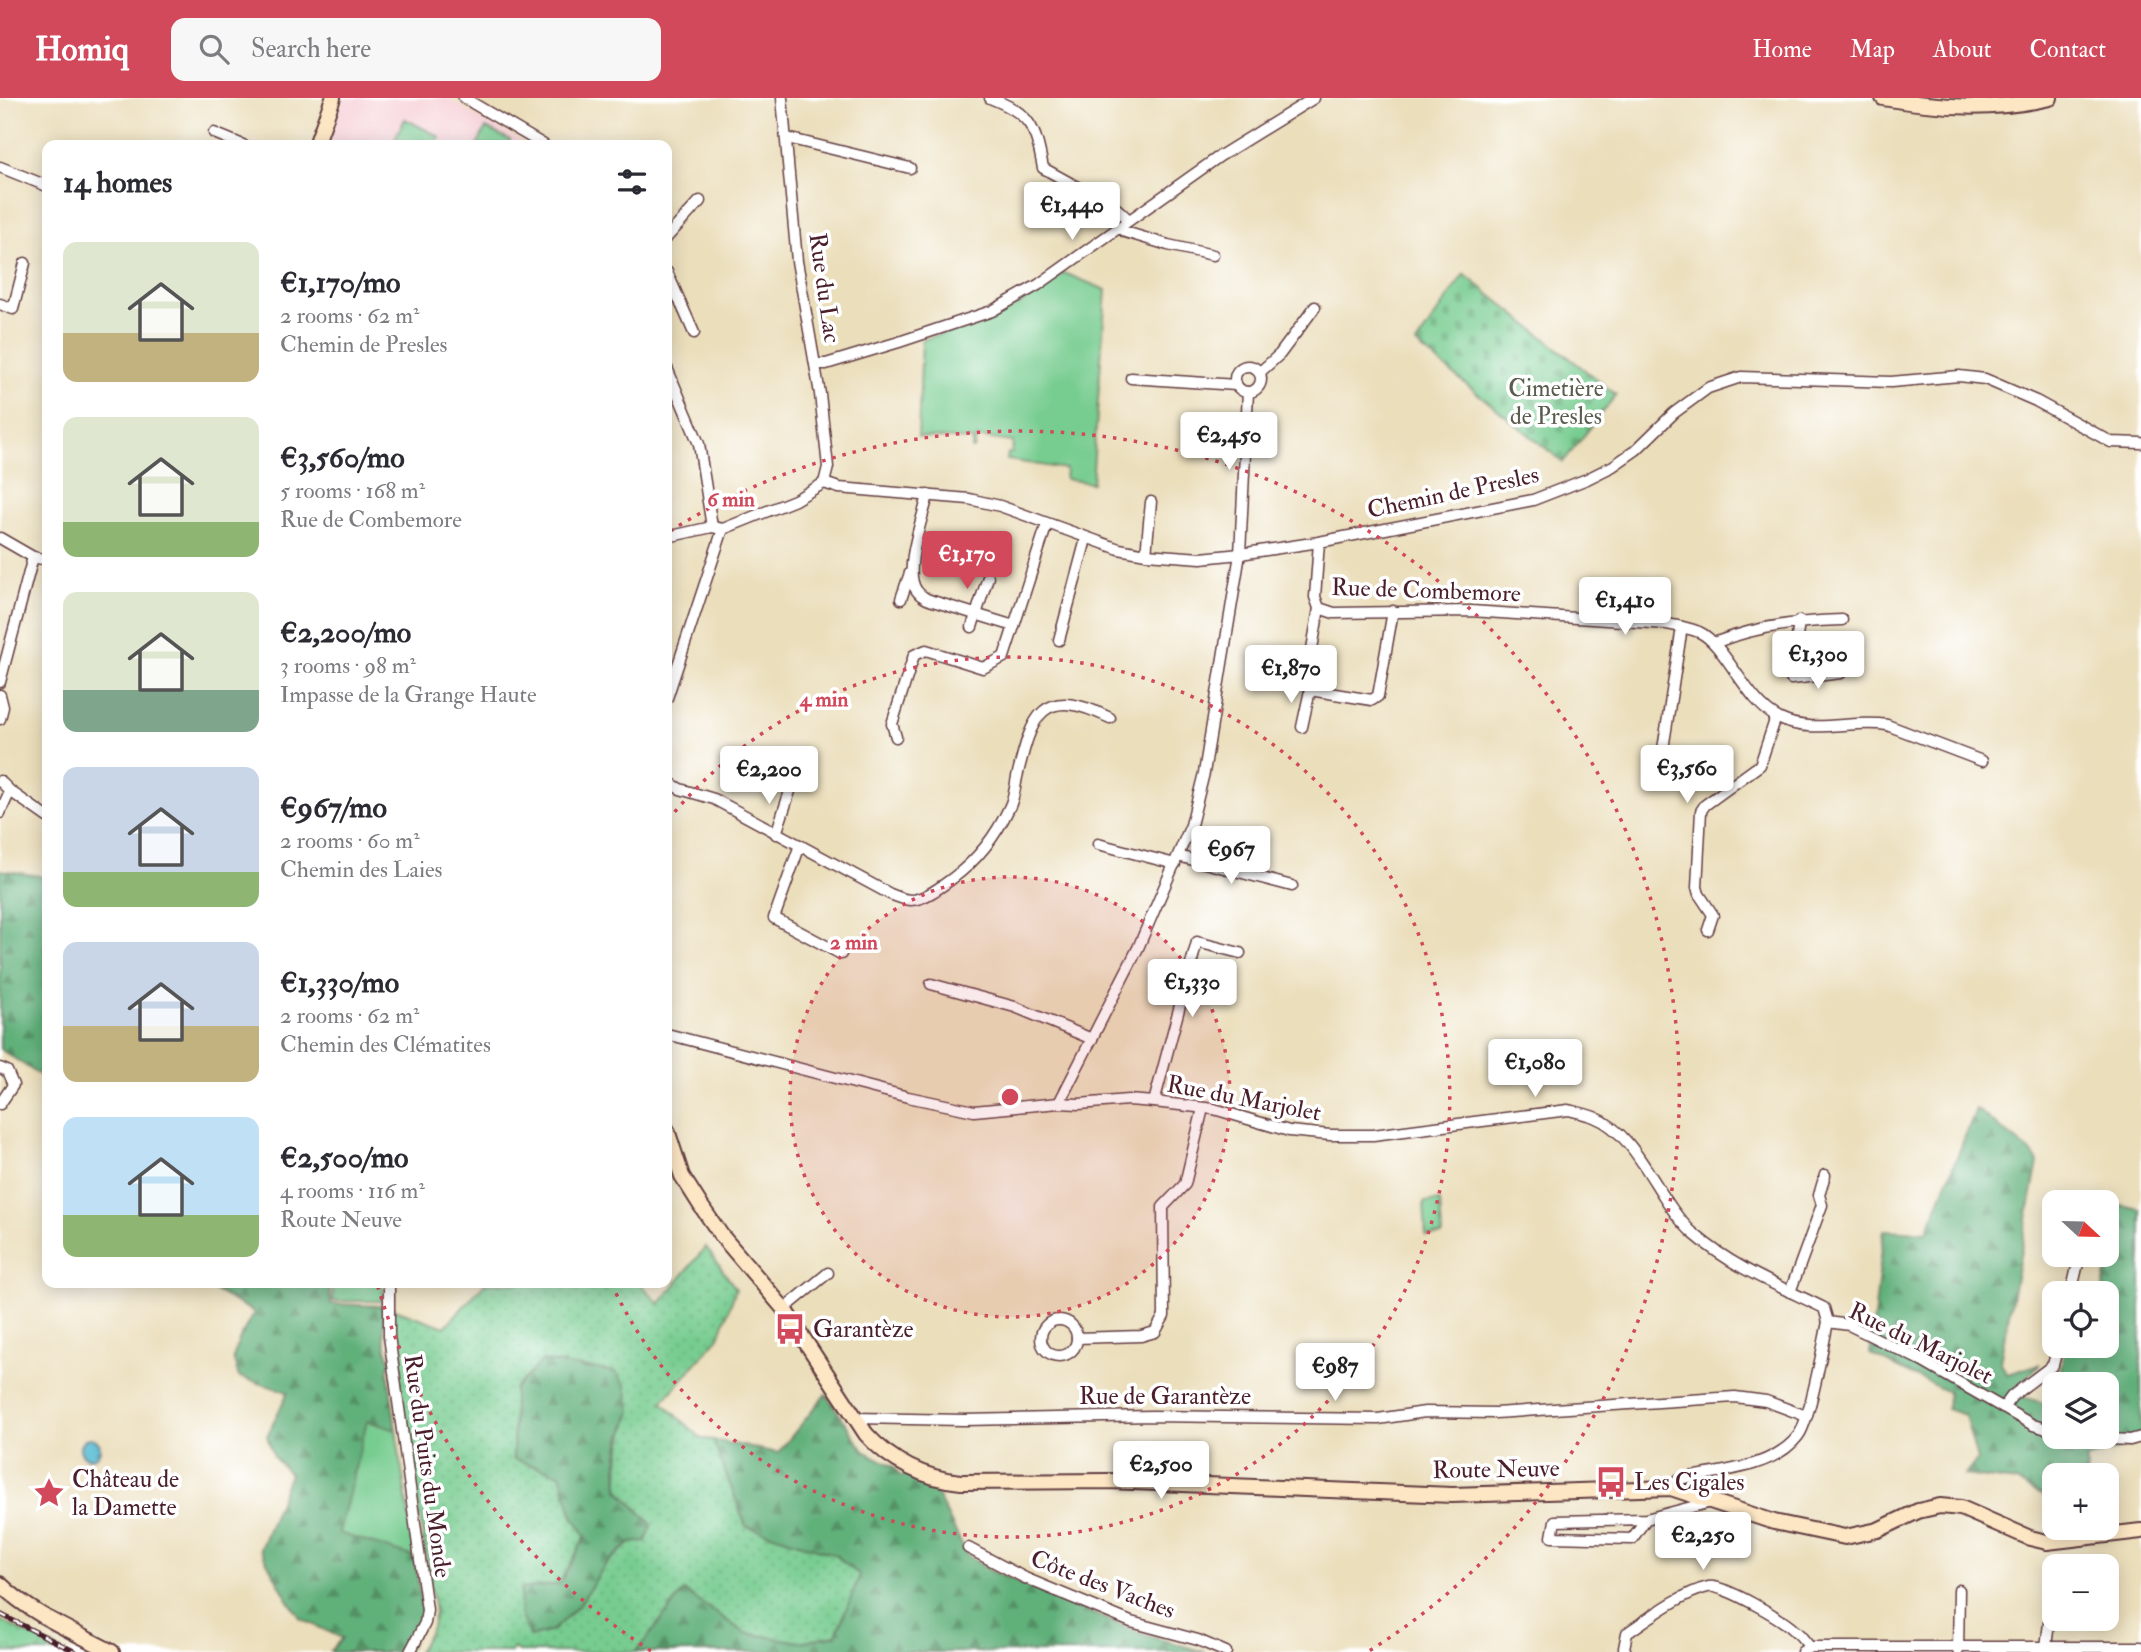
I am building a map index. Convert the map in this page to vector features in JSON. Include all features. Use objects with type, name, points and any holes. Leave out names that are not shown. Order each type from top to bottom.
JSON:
[{"type":"street","points":[[318,140],[333,98]]},
{"type":"street","points":[[464,98],[535,140]]},
{"type":"street","name":"Rue du Lac","points":[[782,98],[797,261],[816,364],[828,467],[824,483]]},
{"type":"street","points":[[990,98],[1013,107],[1031,123],[1043,168],[1118,209],[1129,220]]},
{"type":"street","points":[[816,364],[838,361],[984,314],[1038,285],[1220,156],[1314,98]]},
{"type":"street","points":[[1883,98],[1943,107],[1979,108],[2019,105],[2050,98]]},
{"type":"street","points":[[215,133],[231,140]]},
{"type":"street","points":[[787,138],[910,168]]},
{"type":"street","points":[[0,167],[42,184]]},
{"type":"street","points":[[672,232],[700,201]]},
{"type":"street","points":[[1119,227],[1125,232],[1168,245],[1213,255]]},
{"type":"street","points":[[0,304],[13,309],[25,263]]},
{"type":"street","points":[[672,283],[694,333]]},
{"type":"street","points":[[1259,373],[1280,354],[1315,307]]},
{"type":"street","points":[[1242,368],[1254,368],[1259,373],[1259,386],[1248,392],[1236,385],[1235,377],[1242,368]]},
{"type":"street","name":"Chemin de Presles","points":[[824,483],[839,488],[970,499],[1000,506],[1119,549],[1201,558],[1320,542],[1533,500],[1613,466],[1636,450],[1674,413],[1708,388],[1741,377],[1891,382],[1959,376],[1985,379],[2036,401],[2111,442],[2141,443]]},
{"type":"street","points":[[1131,378],[1236,385]]},
{"type":"street","points":[[672,381],[699,444],[718,528],[672,681]]},
{"type":"street","points":[[1059,1103],[1138,948],[1191,825],[1204,773],[1240,554],[1248,392]]},
{"type":"street","points":[[672,536],[718,528],[795,500],[824,483]]},
{"type":"street","points":[[901,599],[928,495]]},
{"type":"street","points":[[1146,554],[1150,502]]},
{"type":"street","points":[[896,737],[892,724],[914,655],[926,650],[983,668],[1004,657],[1047,524]]},
{"type":"street","points":[[0,538],[33,557],[42,559]]},
{"type":"street","points":[[1059,640],[1086,539]]},
{"type":"street","name":"Rue de Combemore","points":[[1320,542],[1315,597],[1319,608],[1334,613],[1471,611],[1682,627],[1701,632],[1714,643],[1759,703],[1776,717],[1792,724],[1809,726],[1871,722],[1887,725],[1982,761]]},
{"type":"street","points":[[0,682],[33,557]]},
{"type":"street","points":[[910,572],[916,591],[923,597],[1014,626]]},
{"type":"street","points":[[972,627],[988,577]]},
{"type":"street","points":[[1302,727],[1310,690],[1306,684],[1319,608]]},
{"type":"street","points":[[1310,690],[1372,700],[1378,696],[1393,611]]},
{"type":"street","points":[[1714,643],[1799,621],[1842,620]]},
{"type":"street","points":[[1799,621],[1796,678],[1841,673]]},
{"type":"street","points":[[1661,762],[1682,627]]},
{"type":"street","points":[[0,695],[3,707],[0,719]]},
{"type":"street","points":[[672,784],[713,799],[890,894],[912,900],[939,888],[971,864],[992,838],[1011,806],[1027,734],[1043,710],[1063,703],[1093,710],[1110,718]]},
{"type":"street","points":[[1708,930],[1713,915],[1697,887],[1701,811],[1705,805],[1760,765],[1776,717]]},
{"type":"street","points":[[0,781],[42,813]]},
{"type":"street","points":[[776,834],[791,788]]},
{"type":"street","points":[[0,813],[10,791]]},
{"type":"street","points":[[1098,844],[1292,886]]},
{"type":"street","points":[[800,845],[775,918],[841,954]]},
{"type":"street","points":[[1154,1102],[1197,942],[1240,953]]},
{"type":"street","points":[[931,984],[1016,1007],[1092,1039]]},
{"type":"street","name":"Rue du Marjolet","points":[[672,1035],[908,1097],[974,1111],[1128,1100],[1203,1108],[1289,1132],[1330,1135],[1373,1135],[1568,1110],[1595,1117],[1616,1130],[1633,1150],[1671,1210],[1693,1233],[1748,1272],[1824,1308],[1828,1322],[1849,1325],[2042,1428]]},
{"type":"street","points":[[0,1068],[7,1070],[13,1085],[0,1104]]},
{"type":"street","points":[[1077,1338],[1141,1336],[1155,1332],[1164,1315],[1163,1207],[1185,1184],[1203,1108]]},
{"type":"street","name":"Route Neuve","points":[[672,1145],[682,1176],[701,1206],[721,1235],[784,1309],[874,1443],[897,1460],[929,1475],[961,1482],[1082,1480],[1452,1494],[1671,1488],[1774,1522],[1845,1537],[1878,1530],[1918,1511],[1940,1506],[1961,1508],[2030,1538],[2047,1542],[2141,1531]]},
{"type":"street","points":[[1790,1292],[1822,1205],[1819,1195],[1825,1175]]},
{"type":"street","points":[[784,1309],[828,1272]]},
{"type":"street","name":"Rue du Puits du Monde","points":[[389,1288],[389,1336],[427,1610],[425,1623],[410,1652]]},
{"type":"street","points":[[1671,1488],[1679,1479],[1754,1464],[1783,1451],[1800,1434],[1828,1322]]},
{"type":"street","name":"Rue du Marjolet","points":[[2003,1408],[2012,1396],[2053,1365],[2055,1358]]},
{"type":"street","name":"Rue de Garantèze","points":[[855,1418],[964,1420],[1152,1416],[1378,1419],[1425,1412],[1495,1413],[1735,1397],[1766,1401],[1806,1416]]},
{"type":"street","points":[[2119,1439],[2141,1437]]},
{"type":"street","points":[[1646,1519],[1632,1539],[1552,1537],[1556,1521],[1646,1519],[1715,1501]]},
{"type":"street","name":"Côte des Vaches","points":[[968,1548],[1025,1578],[1131,1622],[1198,1640],[1226,1652]]},
{"type":"street","points":[[0,1584],[15,1599],[39,1615],[112,1652]]},
{"type":"street","points":[[1626,1652],[1624,1648],[1627,1633],[1709,1586],[1719,1586],[1795,1630],[1806,1650],[2009,1650],[2046,1647],[2108,1650],[2141,1647]]},
{"type":"street","points":[[1958,1650],[1959,1590]]},
{"type":"street","points":[[2046,1647],[2048,1631]]},
{"type":"shaded area","points":[[344,98],[448,98],[520,140],[329,140]]},
{"type":"green space","points":[[405,119],[440,137],[438,140],[395,138]]},
{"type":"green space","points":[[486,128],[510,140],[480,140]]},
{"type":"green space","points":[[1064,273],[1106,290],[1092,483],[1065,479],[1066,469],[1007,460],[1008,453],[1012,453],[1013,442],[977,437],[972,449],[973,440],[918,437],[922,340],[981,322],[1019,305]]},
{"type":"green space","name":"Cimetière de Presles","points":[[1464,274],[1616,395],[1563,462],[1416,344]]},
{"type":"green space","points":[[0,870],[42,876],[42,1077],[0,1049]]},
{"type":"green space","points":[[1976,1109],[2030,1151],[2038,1162],[2000,1361],[2007,1374],[2040,1364],[2015,1389],[2020,1396],[2042,1403],[2042,1449],[2119,1449],[2119,1372],[2060,1372],[2063,1358],[2119,1358],[2119,1281],[2104,1281],[2107,1267],[2119,1267],[2120,1205],[2141,1209],[2141,1434],[2136,1435],[2134,1445],[2086,1459],[2086,1463],[2042,1463],[2042,1495],[2016,1482],[1965,1475],[1977,1460],[1965,1415],[1947,1409],[1948,1392],[1870,1354],[1884,1230],[1927,1232]]},
{"type":"green space","points":[[1440,1201],[1442,1235],[1426,1236],[1424,1202]]},
{"type":"green space","points":[[706,1247],[736,1289],[719,1337],[662,1402],[702,1439],[713,1440],[746,1526],[833,1554],[860,1575],[836,1635],[800,1642],[745,1633],[684,1591],[636,1652],[518,1652],[513,1648],[511,1652],[418,1652],[432,1627],[435,1612],[391,1337],[392,1308],[445,1327],[480,1288],[645,1288],[659,1304]],"holes":[[[582,1369],[615,1372],[631,1411],[620,1450],[618,1489],[652,1525],[605,1565],[579,1605],[553,1630],[530,1637],[521,1590],[559,1585],[586,1536],[573,1516],[560,1474]]]},
{"type":"green space","points":[[210,1288],[329,1288],[331,1304],[384,1306],[384,1338],[390,1361],[388,1370],[396,1430],[368,1421],[339,1532],[415,1557],[423,1622],[407,1652],[330,1652],[342,1638],[301,1619],[260,1549],[290,1474],[274,1457],[267,1436],[288,1392],[239,1377],[233,1358],[254,1312]]},
{"type":"green space","points":[[333,1288],[383,1288],[383,1301],[333,1301]]},
{"type":"green space","points":[[542,1361],[615,1372],[626,1386],[631,1411],[621,1438],[617,1462],[618,1489],[652,1525],[646,1541],[630,1543],[605,1565],[579,1605],[553,1630],[530,1637],[520,1614],[521,1589],[559,1584],[586,1536],[573,1516],[560,1474],[513,1459],[514,1389]]},
{"type":"green space","points":[[826,1394],[864,1451],[893,1466],[901,1477],[907,1473],[931,1483],[967,1555],[991,1571],[1145,1635],[1205,1652],[636,1652],[684,1591],[745,1633],[800,1642],[836,1635],[860,1575],[833,1554],[746,1526],[713,1440],[778,1453]]},
{"type":"green space","points":[[367,1421],[396,1430],[415,1557],[339,1533]]},
{"type":"green space","points":[[0,1620],[63,1652],[0,1652]]},
{"type":"water","points":[[86,1438],[94,1438],[100,1448],[94,1458],[86,1458],[80,1452],[80,1444]]},
{"type":"railway","points":[[0,1614],[76,1652]]},
{"type":"place","name":"Garantèze","points":[[790,1329]]},
{"type":"place","name":"Les Cigales","points":[[1611,1482]]},
{"type":"place","name":"Château de la Damette","points":[[49,1493]]}]
